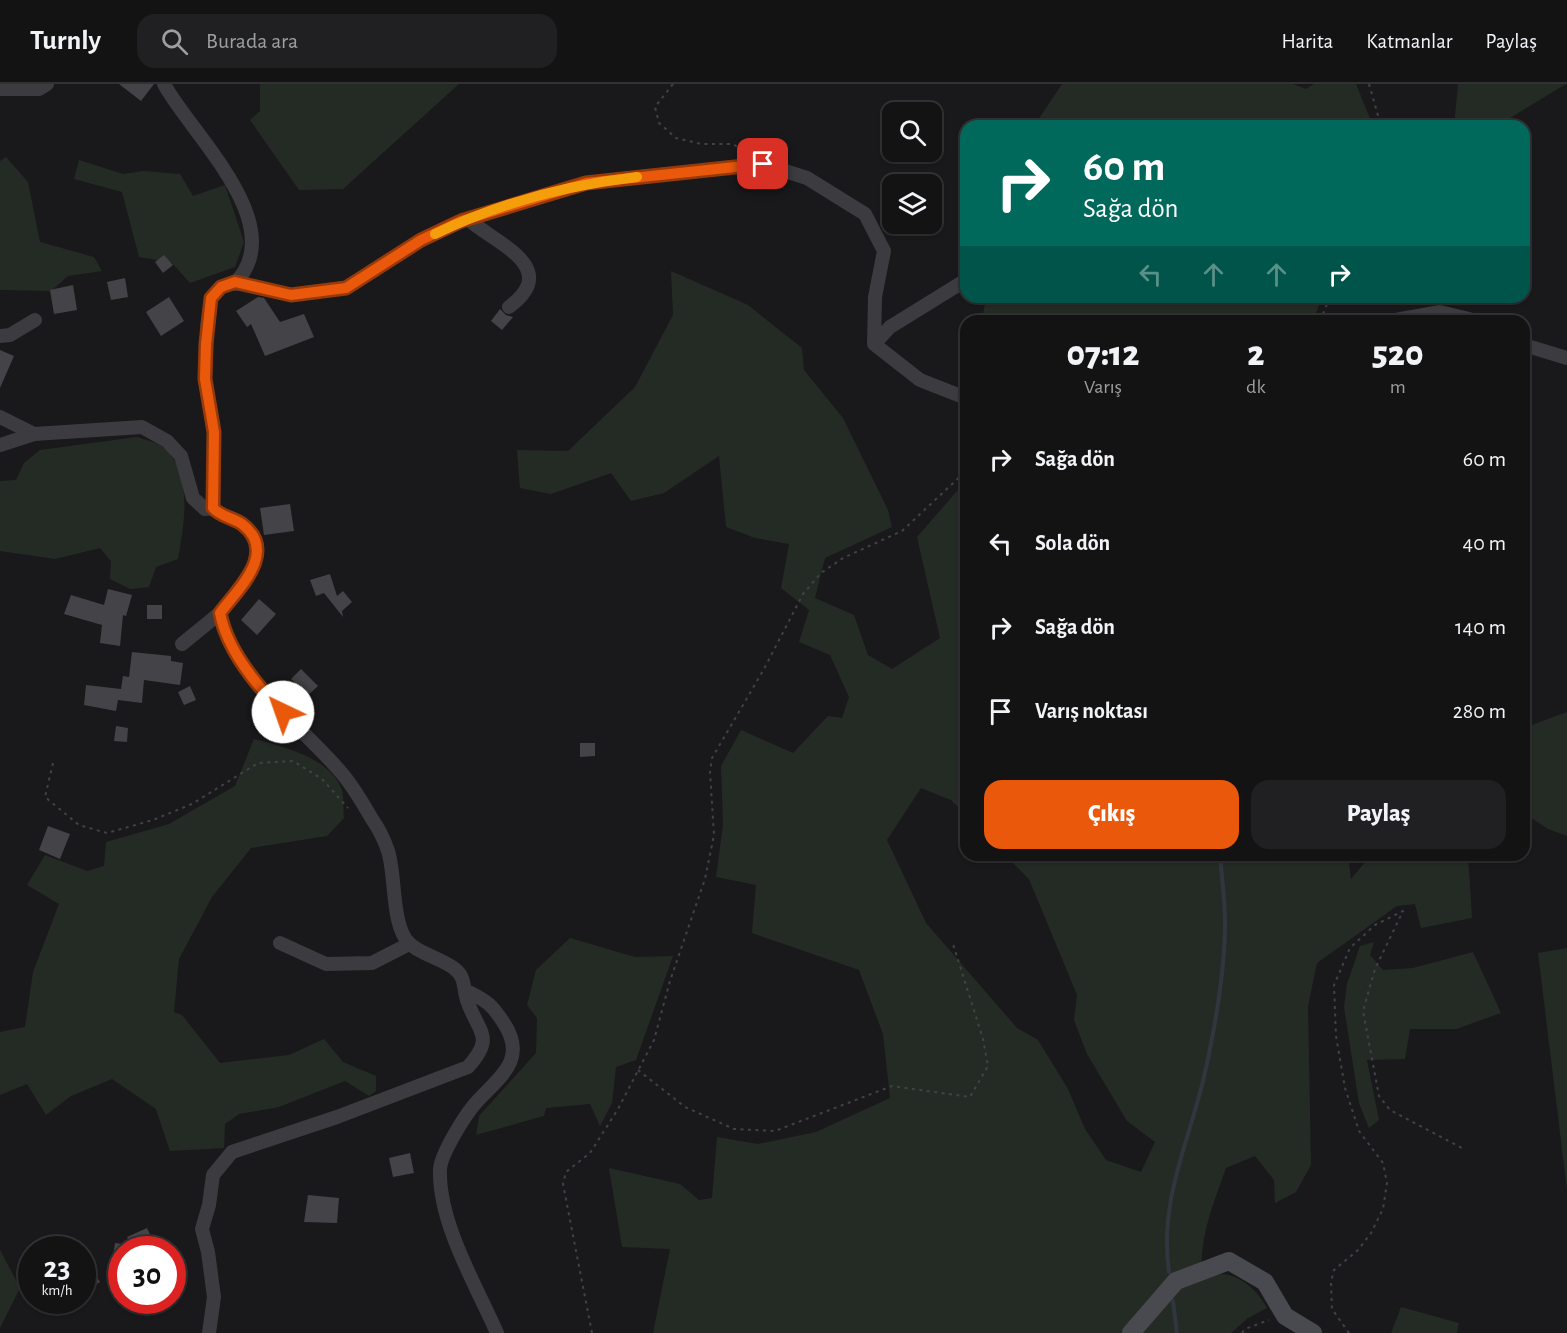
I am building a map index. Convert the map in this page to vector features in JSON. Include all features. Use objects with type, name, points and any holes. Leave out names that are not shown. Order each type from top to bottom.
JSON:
[{"type":"street","points":[[0,89],[39,89],[47,84]]},
{"type":"street","points":[[164,84],[173,101],[222,165],[246,209],[252,253],[243,274],[235,282],[221,287],[211,298],[207,327],[205,379],[214,432],[213,508]]},
{"type":"street","points":[[235,282],[291,295],[346,288],[421,240],[468,219],[586,183],[763,164],[807,178],[865,214],[884,251],[875,297],[874,344]]},
{"type":"street","points":[[468,219],[482,232],[501,242],[519,256],[528,269],[529,282],[518,300],[509,307]]},
{"type":"street","points":[[874,344],[890,327],[960,284]]},
{"type":"street","points":[[1423,315],[1440,312],[1452,315]]},
{"type":"street","points":[[0,336],[10,335],[35,320]]},
{"type":"street","points":[[874,344],[920,380],[960,396]]},
{"type":"street","points":[[1530,347],[1567,358]]},
{"type":"street","points":[[0,417],[34,434]]},
{"type":"street","points":[[0,445],[34,434],[142,427],[167,441],[181,456],[193,498],[205,508],[213,508],[243,525],[252,536],[257,549],[256,564],[220,613],[182,644]]},
{"type":"street","points":[[209,1333],[214,1297],[208,1252],[202,1229],[209,1205],[213,1175],[232,1152],[337,1117],[468,1067],[482,1051],[482,1034],[465,990],[462,975],[454,968],[409,944],[400,926],[388,852],[380,831],[341,772],[262,688],[232,647],[224,631],[220,613]]},
{"type":"street","points":[[280,943],[326,964],[372,963],[409,944]]},
{"type":"street","points":[[465,990],[492,1003],[512,1035],[513,1056],[498,1082],[474,1105],[451,1142],[440,1167],[443,1203],[457,1243],[497,1333]]},
{"type":"street","points":[[1131,1333],[1176,1281],[1228,1261],[1265,1282],[1285,1316],[1313,1333]]},
{"type":"path","points":[[673,84],[655,107],[659,123],[676,138],[701,144],[733,144],[763,164]]},
{"type":"path","points":[[1369,84],[1379,120]]},
{"type":"path","points":[[592,1333],[563,1184],[566,1172],[590,1153],[654,1040],[670,981],[705,879],[714,835],[710,772],[712,758],[764,669],[803,594],[821,573],[843,558],[902,531],[960,477]]},
{"type":"path","points":[[53,763],[45,797],[79,825],[107,833],[153,820],[192,804],[258,763],[293,761],[322,779],[355,816]]},
{"type":"path","points":[[1349,1333],[1332,1309],[1331,1282],[1334,1270],[1358,1250],[1371,1233],[1383,1209],[1387,1183],[1383,1163],[1359,1131],[1345,1088],[1336,1036],[1334,985],[1350,948],[1375,925],[1403,911],[1375,969],[1363,1011],[1379,1096],[1390,1110],[1462,1148]]},
{"type":"path","points":[[638,1070],[685,1107],[735,1130],[775,1131],[892,1086],[970,1097],[988,1066],[983,1039],[953,944]]},
{"type":"path","points":[[1242,1333],[1245,1329],[1285,1316]]},
{"type":"shaded area","points":[[260,84],[459,84],[343,189],[299,190],[250,120],[260,111]]},
{"type":"shaded area","points":[[1062,84],[1293,84],[1306,89],[1314,84],[1356,84],[1371,120],[1038,120]]},
{"type":"shaded area","points":[[1458,84],[1566,84],[1507,120],[1455,120]]},
{"type":"shaded area","points":[[6,157],[28,182],[40,242],[94,257],[102,271],[68,276],[51,291],[0,290],[0,161]]},
{"type":"shaded area","points":[[79,160],[123,174],[143,171],[180,174],[193,196],[225,185],[244,242],[235,267],[190,283],[171,262],[139,257],[122,192],[74,179]]},
{"type":"shaded area","points":[[671,271],[748,305],[802,348],[804,370],[843,418],[888,510],[892,527],[825,558],[815,598],[854,615],[868,655],[892,669],[940,638],[917,537],[960,489],[960,809],[951,800],[921,788],[887,840],[926,923],[1017,1028],[1038,1040],[1068,1089],[1085,1129],[1106,1160],[1141,1172],[1155,1142],[1127,1121],[1087,1054],[1074,1020],[1077,995],[1029,879],[1011,861],[1349,861],[1351,879],[1366,861],[1468,861],[1472,918],[1421,928],[1415,904],[1397,906],[1317,963],[1308,1006],[1311,1165],[1296,1192],[1275,1203],[1274,1180],[1255,1156],[1226,1168],[1208,1223],[1203,1250],[1202,1280],[1221,1274],[1235,1277],[1254,1290],[1267,1308],[1248,1318],[1231,1333],[653,1333],[670,1249],[622,1247],[609,1168],[680,1184],[699,1200],[712,1198],[717,1137],[758,1144],[816,1132],[890,1098],[883,1034],[859,970],[752,933],[756,885],[716,877],[723,825],[721,766],[741,730],[793,753],[828,716],[842,718],[849,697],[830,655],[799,642],[809,610],[781,588],[789,544],[755,538],[726,527],[719,456],[664,493],[631,501],[611,473],[551,494],[520,488],[517,450],[568,451],[635,387],[673,315]]},
{"type":"shaded area","points":[[985,303],[1320,303],[1315,315],[983,315]]},
{"type":"shaded area","points":[[137,437],[163,447],[173,458],[183,485],[183,531],[178,559],[156,567],[149,587],[130,589],[110,579],[111,561],[100,548],[55,559],[0,551],[0,481],[16,480],[24,463],[40,450]]},
{"type":"shaded area","points":[[1567,712],[1567,836],[1548,829],[1530,817],[1530,726]]},
{"type":"shaded area","points":[[254,739],[304,755],[328,770],[342,790],[344,818],[327,836],[251,848],[212,897],[179,959],[174,1012],[182,1015],[220,1063],[289,1055],[324,1039],[343,1062],[376,1076],[376,1091],[369,1096],[345,1081],[279,1107],[239,1114],[225,1124],[224,1148],[170,1151],[156,1109],[112,1079],[71,1096],[46,1115],[27,1084],[0,1095],[0,1032],[25,1027],[33,972],[59,904],[27,885],[45,855],[87,871],[104,866],[106,842],[169,824],[235,786]]},
{"type":"shaded area","points":[[570,938],[635,957],[673,956],[636,1060],[616,1067],[612,1103],[600,1126],[590,1104],[546,1108],[544,1116],[476,1135],[479,1116],[536,1053],[537,1018],[527,1005],[536,970]]},
{"type":"shaded area","points":[[1374,942],[1370,955],[1383,970],[1413,968],[1473,952],[1501,1013],[1456,1029],[1410,1029],[1405,1059],[1367,1060],[1379,1120],[1369,1128],[1359,1103],[1344,1007],[1347,984],[1360,946]]},
{"type":"shaded area","points":[[1567,948],[1567,1190],[1538,953]]},
{"type":"shaded area","points":[[0,1250],[18,1284],[18,1292],[0,1328]]},
{"type":"shaded area","points":[[1401,1307],[1459,1323],[1457,1333],[1391,1333]]},
{"type":"building","points":[[119,84],[154,84],[141,101]]},
{"type":"building","points":[[164,255],[173,265],[163,273],[155,262]]},
{"type":"building","points":[[125,278],[128,297],[111,300],[107,282]]},
{"type":"building","points":[[73,285],[77,310],[54,314],[50,290]]},
{"type":"building","points":[[169,297],[184,321],[161,336],[146,312]]},
{"type":"building","points":[[258,297],[264,298],[280,322],[304,314],[314,337],[265,356],[251,324],[247,327],[236,311]]},
{"type":"building","points":[[500,309],[506,315],[513,317],[502,330],[491,321]]},
{"type":"building","points":[[0,350],[14,356],[0,388]]},
{"type":"building","points":[[290,504],[294,531],[264,535],[260,508]]},
{"type":"building","points":[[330,574],[337,596],[343,591],[352,602],[342,611],[343,617],[324,593],[316,596],[310,580]]},
{"type":"building","points":[[108,589],[132,595],[126,616],[123,615],[120,646],[100,643],[102,625],[64,614],[71,595],[104,605]]},
{"type":"building","points":[[259,599],[276,614],[257,635],[241,620]]},
{"type":"building","points":[[147,605],[162,605],[162,619],[147,619]]},
{"type":"building","points":[[132,652],[171,656],[171,661],[183,663],[180,685],[144,680],[142,703],[118,700],[116,711],[84,705],[86,685],[121,689],[123,676],[129,677]]},
{"type":"building","points":[[301,669],[318,686],[302,701],[290,688],[295,683],[291,679]]},
{"type":"building","points":[[190,686],[196,700],[184,705],[178,692]]},
{"type":"building","points":[[116,726],[128,728],[127,742],[114,741]]},
{"type":"building","points":[[580,743],[595,743],[595,756],[580,757]]},
{"type":"building","points":[[48,826],[70,834],[60,859],[39,850]]},
{"type":"building","points":[[410,1153],[414,1173],[393,1177],[389,1158]]},
{"type":"building","points":[[308,1195],[339,1198],[337,1223],[304,1222]]},
{"type":"building","points":[[147,1228],[151,1236],[129,1236]]},
{"type":"waterway","points":[[1169,1272],[1167,1246],[1171,1197],[1204,1077],[1221,981],[1225,923],[1221,861]]},
{"type":"waterway","points":[[1173,1301],[1177,1333]]},
{"type":"slow traffic","points":[[435,234],[461,221],[586,183],[637,177]]},
{"type":"route","points":[[283,712],[268,697],[232,647],[224,631],[220,613],[256,564],[257,549],[252,536],[243,525],[216,512],[213,508],[214,432],[205,379],[207,327],[211,298],[221,287],[235,282],[291,295],[346,288],[421,240],[461,221],[586,183],[763,164]]}]
